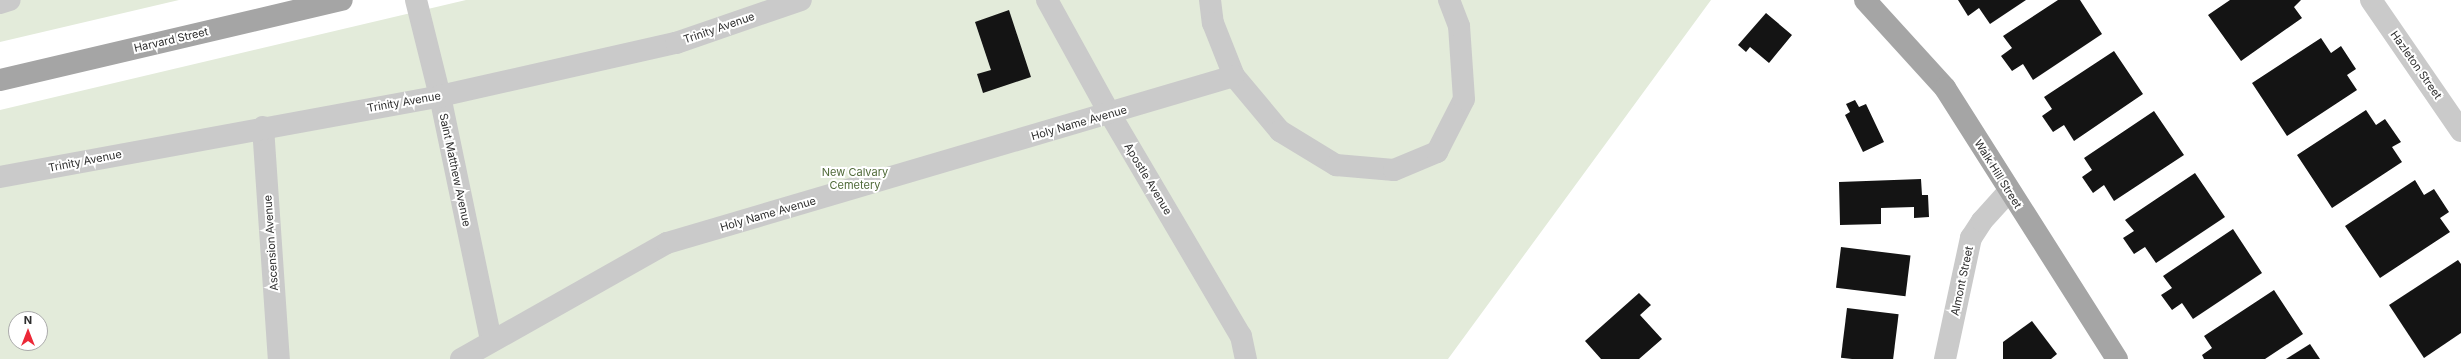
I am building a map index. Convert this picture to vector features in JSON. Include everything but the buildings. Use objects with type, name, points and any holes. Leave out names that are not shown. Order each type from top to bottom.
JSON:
[{"type":"main road","name":"Harvard Street","points":[[0,80],[342,0]]},
{"type":"main road","name":"Walk Hill Street","points":[[1865,0],[1945,88],[2117,359]]},
{"type":"street","points":[[0,3],[10,0]]},
{"type":"street","name":"Saint Matthew Avenue","points":[[416,0],[440,96],[492,340]]},
{"type":"street","name":"Trinity Avenue","points":[[0,177],[263,127],[440,96],[676,43],[801,0]]},
{"type":"street","name":"Apostle Avenue","points":[[1047,0],[1110,114],[1241,336],[1246,359]]},
{"type":"street","points":[[1210,0],[1213,24],[1234,76],[1280,131],[1336,165],[1394,170],[1437,152],[1464,99],[1459,26],[1449,0]]},
{"type":"street","name":"Hazleton Street","points":[[2371,0],[2461,131]]},
{"type":"street","name":"Holy Name Avenue","points":[[461,359],[492,340],[667,243],[1110,114],[1234,76]]},
{"type":"street","name":"Ascension Avenue","points":[[263,127],[279,359]]},
{"type":"street","name":"Almont Street","points":[[1945,359],[1971,238],[1982,221],[2009,191]]},
{"type":"green space","points":[[0,0],[179,0],[0,42]]},
{"type":"green space","name":"New Calvary Cemetery","points":[[466,0],[1711,0],[1448,359],[0,359],[0,110]]}]
